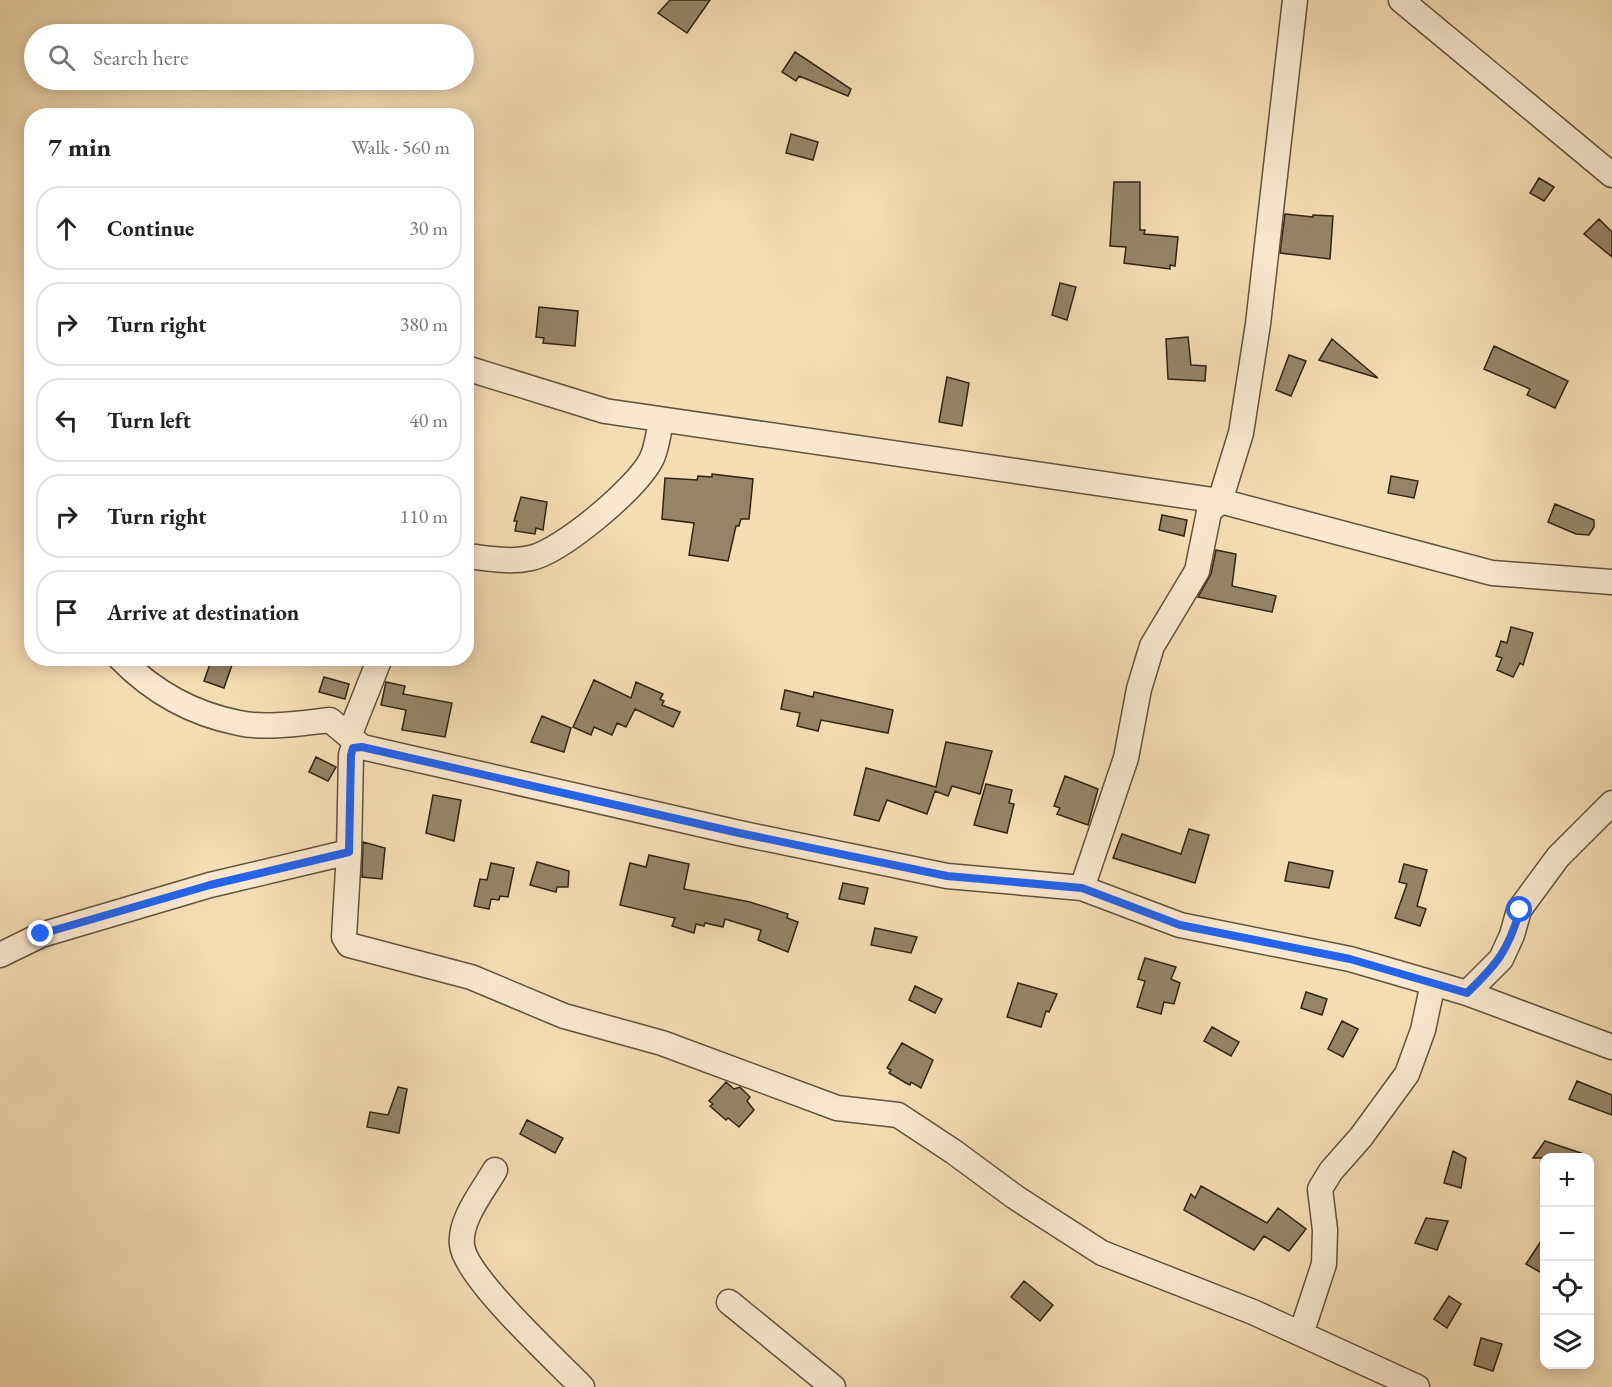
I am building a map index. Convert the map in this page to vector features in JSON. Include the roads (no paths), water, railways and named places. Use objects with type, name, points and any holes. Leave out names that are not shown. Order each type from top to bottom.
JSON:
[{"type":"street","points":[[1082,888],[1126,758],[1139,689],[1152,646],[1197,571],[1209,512],[1220,501],[1241,433],[1258,324],[1295,0]]},
{"type":"street","points":[[1401,0],[1612,175]]},
{"type":"street","points":[[474,370],[605,411],[1220,501],[1492,573],[1612,582]]},
{"type":"street","points":[[474,557],[503,560],[532,558],[569,538],[634,484],[652,459],[662,420]]},
{"type":"street","points":[[128,666],[142,681],[184,706],[240,724],[330,720],[355,741],[739,833],[947,876],[1082,888],[1180,925],[1350,959],[1467,993],[1612,1047]]},
{"type":"street","points":[[378,666],[351,755],[344,937],[350,945],[471,977],[564,1016],[662,1043],[837,1108],[898,1115],[954,1152],[1015,1197],[1102,1253],[1301,1334],[1417,1387]]},
{"type":"street","points":[[1467,993],[1501,959],[1520,910],[1558,857],[1612,802]]},
{"type":"street","points":[[0,955],[41,934],[210,885],[349,852]]},
{"type":"street","points":[[1301,1334],[1324,1264],[1325,1230],[1320,1189],[1331,1171],[1361,1137],[1407,1074],[1423,1030],[1433,983]]},
{"type":"street","points":[[495,1170],[463,1227],[462,1245],[472,1268],[507,1310],[582,1387]]},
{"type":"street","points":[[729,1302],[833,1387]]}]
